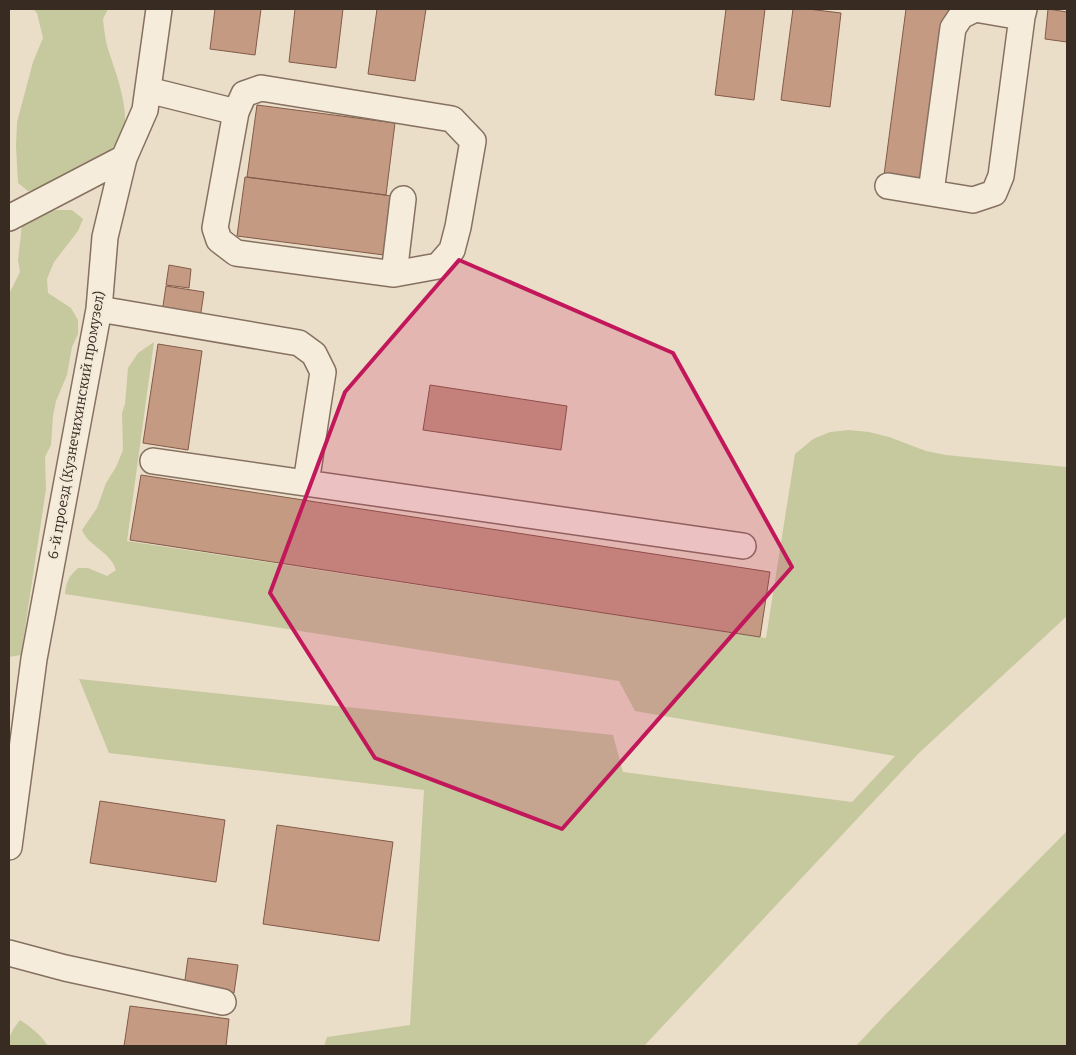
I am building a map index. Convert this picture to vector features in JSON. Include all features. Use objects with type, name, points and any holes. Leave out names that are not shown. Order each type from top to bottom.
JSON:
[{"type":"street","name":"6-й проезд (Кузнечихинский промузел)","points":[[9,847],[34,659],[99,309],[105,237],[124,158],[145,110],[159,9]]},
{"type":"street","points":[[888,186],[973,200],[994,193],[1001,176],[1023,13],[975,9],[961,16],[953,28],[931,192]]},
{"type":"street","points":[[260,88],[452,119],[473,141],[458,227],[452,250],[438,266],[394,274],[236,253],[220,240],[215,228],[236,112],[244,94],[260,88]]},
{"type":"street","points":[[148,90],[236,112]]},
{"type":"street","points":[[9,218],[124,158]]},
{"type":"street","points":[[394,274],[403,199]]},
{"type":"street","points":[[99,309],[299,343],[314,354],[323,372],[306,483]]},
{"type":"street","points":[[153,461],[743,546]]},
{"type":"street","points":[[9,953],[65,968],[223,1002]]},
{"type":"highlighted area","points":[[459,260],[673,353],[792,567],[562,829],[375,758],[270,593],[345,392]]},
{"type":"green space","points":[[33,9],[108,9],[103,19],[105,34],[124,104],[125,126],[119,141],[98,159],[55,183],[28,191],[18,183],[16,146],[17,122],[33,62],[43,38],[37,13]]},
{"type":"green space","points":[[72,210],[83,219],[78,231],[54,262],[47,279],[48,293],[71,308],[78,320],[78,334],[72,347],[67,375],[56,401],[51,445],[45,457],[46,489],[21,655],[9,657],[9,294],[20,272],[18,260],[22,225],[43,212]]},
{"type":"green space","points":[[154,342],[127,541],[766,638],[795,454],[813,439],[830,432],[849,430],[889,437],[926,451],[946,455],[1067,467],[1067,616],[919,753],[644,1046],[324,1046],[327,1037],[410,1025],[424,790],[109,753],[79,679],[613,735],[623,772],[852,802],[895,756],[635,711],[619,681],[65,594],[68,580],[78,568],[88,568],[107,576],[116,570],[109,558],[89,541],[82,530],[97,508],[106,483],[116,467],[123,450],[122,413],[125,404],[128,368],[138,353]]},
{"type":"green space","points":[[1067,831],[1067,1046],[856,1046],[884,1016]]},
{"type":"green space","points":[[20,1020],[36,1032],[48,1046],[9,1046],[12,1032]]},
{"type":"building","points":[[215,9],[261,9],[255,55],[210,49]]},
{"type":"building","points":[[295,9],[343,9],[336,68],[289,62]]},
{"type":"building","points":[[377,9],[426,9],[415,81],[368,74]]},
{"type":"building","points":[[726,9],[765,9],[754,100],[715,95]]},
{"type":"building","points":[[793,9],[841,13],[830,107],[781,100]]},
{"type":"building","points":[[906,9],[950,9],[927,180],[884,175]]},
{"type":"building","points":[[1048,9],[1067,12],[1067,42],[1045,39]]},
{"type":"building","points":[[257,105],[395,123],[386,195],[247,177]]},
{"type":"building","points":[[245,177],[392,196],[384,255],[237,236]]},
{"type":"building","points":[[169,265],[191,269],[189,288],[166,285]]},
{"type":"building","points":[[166,286],[204,292],[198,332],[160,326]]},
{"type":"building","points":[[158,344],[202,351],[188,450],[143,443]]},
{"type":"building","points":[[430,385],[567,406],[561,450],[423,430]]},
{"type":"building","points":[[141,475],[770,572],[760,637],[130,540]]},
{"type":"building","points":[[100,801],[225,820],[216,882],[90,863]]},
{"type":"building","points":[[277,825],[393,842],[379,941],[263,924]]},
{"type":"building","points":[[188,958],[238,965],[234,993],[184,987]]},
{"type":"building","points":[[130,1006],[229,1019],[226,1046],[124,1046]]}]
